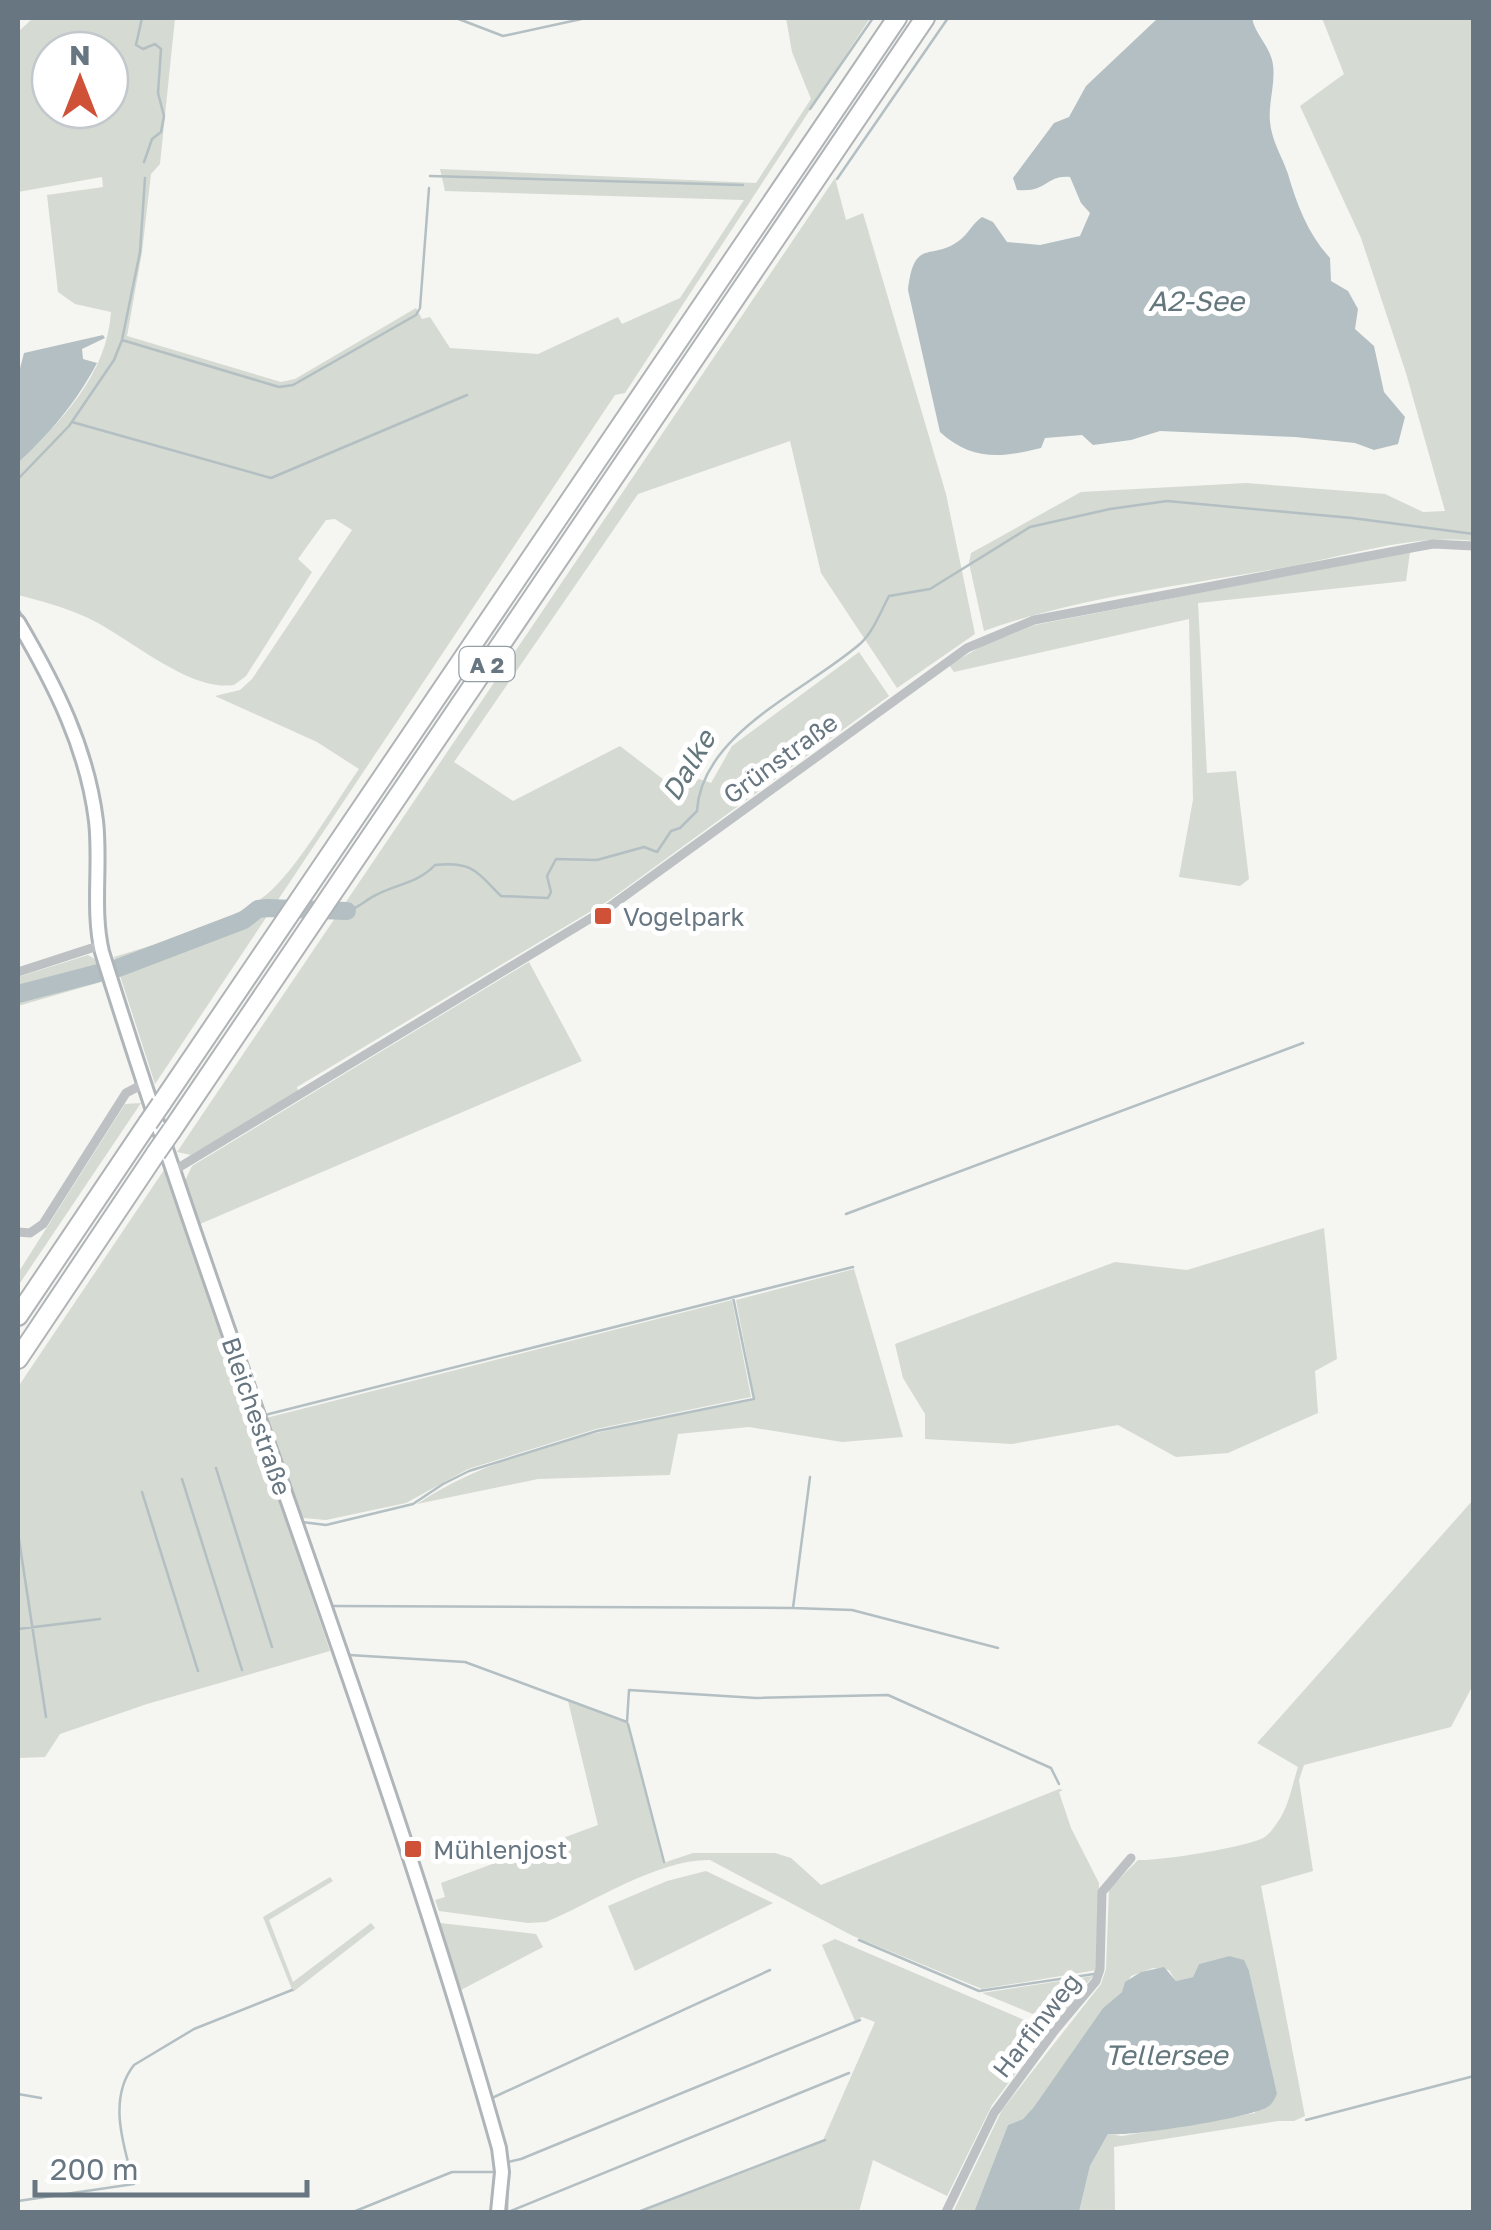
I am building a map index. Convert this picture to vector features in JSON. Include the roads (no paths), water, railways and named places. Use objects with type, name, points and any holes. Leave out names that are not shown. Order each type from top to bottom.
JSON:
[{"type":"highway","name":"A 2","points":[[18,1316],[897,18]]},
{"type":"highway","name":"A 2","points":[[18,1359],[925,18]]},
{"type":"street","name":"Grünstraße","points":[[173,1171],[611,906],[982,640],[1034,620],[1392,551],[1433,544],[1474,546]]},
{"type":"street","name":"Bleichestraße","points":[[18,622],[62,700],[85,770],[96,822],[101,949],[173,1171],[443,1959],[500,2148],[498,2212]]},
{"type":"street","points":[[18,972],[101,949]]},
{"type":"street","points":[[18,1232],[30,1233],[43,1224],[126,1094],[145,1083]]},
{"type":"street","name":"Harfinweg","points":[[946,2212],[999,2106],[1096,1981],[1100,1969],[1102,1892],[1131,1858]]},
{"type":"water","name":"A2-See","points":[[1158,18],[1252,18],[1272,60],[1270,122],[1275,142],[1304,219],[1330,258],[1331,281],[1348,291],[1358,309],[1355,329],[1374,346],[1384,392],[1405,417],[1398,444],[1374,450],[1355,443],[1295,437],[1160,431],[1093,445],[1082,435],[1045,438],[1041,448],[988,455],[964,448],[940,432],[908,290],[915,262],[926,253],[960,240],[982,217],[993,222],[1007,242],[1040,245],[1080,236],[1090,213],[1081,203],[1070,177],[1027,190],[1017,190],[1013,178],[1054,123],[1069,117],[1086,86]]},
{"type":"water","points":[[103,335],[105,338],[82,349],[83,359],[97,363],[80,391],[52,429],[18,463],[18,376],[24,353]]},
{"type":"water","name":"Tellersee","points":[[1229,1956],[1244,1960],[1249,1971],[1277,2094],[1270,2105],[1217,2121],[1108,2134],[1090,2166],[1079,2212],[974,2212],[1008,2125],[1023,2119],[1034,2107],[1103,2008],[1122,1992],[1125,1982],[1141,1972],[1164,1967],[1176,1981],[1193,1977],[1199,1964]]},
{"type":"waterway","points":[[142,18],[136,45],[143,49],[155,44],[161,49],[158,93],[164,116],[161,132],[152,139],[144,162]]},
{"type":"waterway","points":[[456,18],[503,36],[586,18]]},
{"type":"waterway","points":[[810,109],[873,18]]},
{"type":"waterway","points":[[837,179],[948,18]]},
{"type":"waterway","points":[[430,176],[743,185]]},
{"type":"waterway","points":[[18,479],[69,426],[114,360],[122,340],[140,252],[145,178]]},
{"type":"waterway","points":[[122,340],[279,387],[293,385],[416,315],[420,308],[429,188]]},
{"type":"waterway","points":[[72,422],[271,478],[467,395]]},
{"type":"waterway","name":"Dalke","points":[[347,911],[414,880],[435,865],[466,866],[501,896],[548,898],[551,892],[547,876],[556,859],[597,860],[644,847],[657,852],[671,831],[680,828],[697,811],[703,783],[717,758],[761,715],[861,643],[889,596],[930,589],[1030,527],[1167,501],[1474,534]]},
{"type":"waterway","points":[[18,609],[54,674],[81,736],[98,801],[104,876]]},
{"type":"waterway","name":"Dalke","points":[[18,994],[118,968],[244,920],[258,909],[347,911]]},
{"type":"waterway","points":[[846,1214],[1303,1043]]},
{"type":"waterway","points":[[265,1415],[853,1267]]},
{"type":"waterway","points":[[302,1522],[326,1525],[413,1504],[469,1471],[597,1431],[754,1399],[733,1297]]},
{"type":"waterway","points":[[216,1468],[272,1647]]},
{"type":"waterway","points":[[810,1477],[793,1608],[852,1610],[998,1648]]},
{"type":"waterway","points":[[182,1479],[242,1670]]},
{"type":"waterway","points":[[142,1492],[198,1671]]},
{"type":"waterway","points":[[18,1533],[46,1717]]},
{"type":"waterway","points":[[331,1606],[793,1608]]},
{"type":"waterway","points":[[18,1629],[100,1619]]},
{"type":"waterway","points":[[349,1655],[465,1662],[627,1722],[629,1690],[756,1698],[888,1695],[1051,1768],[1059,1784]]},
{"type":"waterway","points":[[628,1724],[664,1862]]},
{"type":"waterway","points":[[859,1940],[979,1991],[1094,1974]]},
{"type":"waterway","points":[[475,2044],[492,2098],[770,1970]]},
{"type":"waterway","points":[[18,2201],[134,2184],[122,2139],[119,2108],[126,2078],[134,2065],[194,2029],[292,1990]]},
{"type":"waterway","points":[[508,2162],[860,2020]]},
{"type":"waterway","points":[[508,2212],[849,2073]]},
{"type":"waterway","points":[[1306,2120],[1474,2076]]},
{"type":"waterway","points":[[18,2094],[41,2098]]},
{"type":"waterway","points":[[492,2099],[508,2162],[507,2212]]},
{"type":"waterway","points":[[638,2212],[825,2140]]},
{"type":"waterway","points":[[353,2212],[452,2172],[492,2172]]},
{"type":"place","name":"Vogelpark","points":[[603,916]]},
{"type":"place","name":"Mühlenjost","points":[[413,1849]]}]
